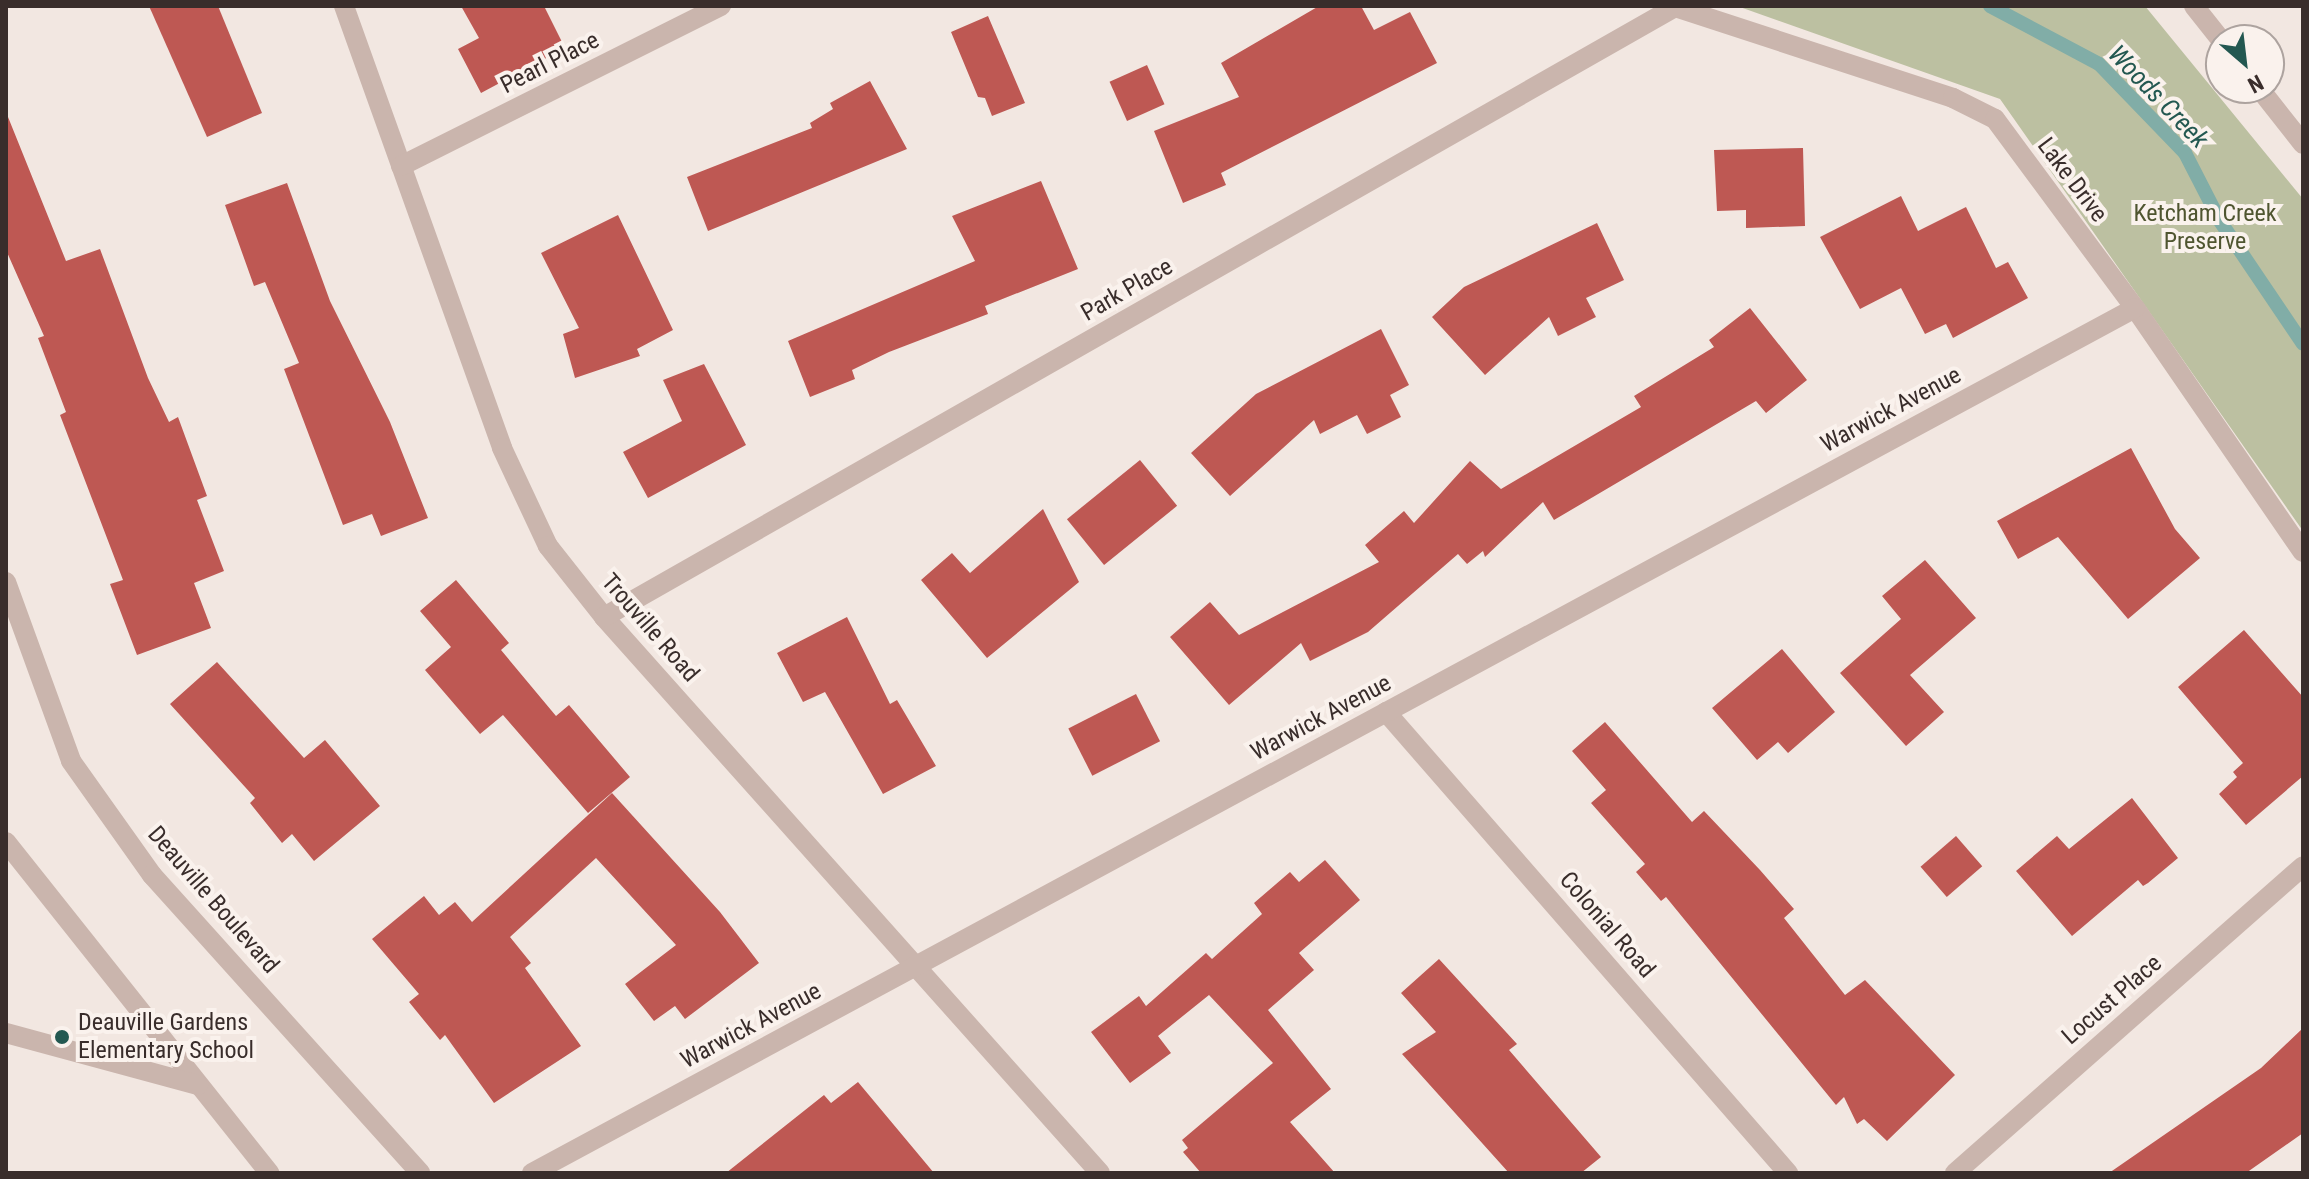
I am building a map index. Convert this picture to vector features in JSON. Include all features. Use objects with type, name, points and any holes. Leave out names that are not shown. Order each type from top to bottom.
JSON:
[{"type":"street","name":"Trouville Road","points":[[344,6],[524,501],[548,546],[604,617],[1100,1173]]},
{"type":"street","name":"Pearl Place","points":[[401,166],[721,6]]},
{"type":"street","points":[[2194,6],[2208,24]]},
{"type":"street","name":"Lake Drive","points":[[1674,7],[1953,98],[1995,119],[2135,308],[2303,552]]},
{"type":"street","name":"Park Place","points":[[604,617],[1674,7]]},
{"type":"street","points":[[2272,104],[2303,144]]},
{"type":"street","name":"Warwick Avenue","points":[[532,1173],[2135,308]]},
{"type":"street","name":"Deauville Boulevard","points":[[6,582],[71,761],[152,875],[420,1173]]},
{"type":"street","name":"Colonial Road","points":[[1386,712],[1788,1173]]},
{"type":"street","points":[[6,842],[269,1173]]},
{"type":"street","name":"Locust Place","points":[[1955,1173],[2303,866]]},
{"type":"street","points":[[6,1033],[198,1085]]},
{"type":"green space","name":"Ketcham Creek Preserve","points":[[1737,6],[2145,6],[2205,79],[2205,104],[2225,104],[2303,199],[2303,531],[2000,99]]},
{"type":"building","points":[[149,6],[218,6],[262,113],[207,137]]},
{"type":"building","points":[[461,6],[544,6],[565,48],[481,93],[458,49],[479,38]]},
{"type":"building","points":[[1319,6],[1361,6],[1374,30],[1410,12],[1437,63],[1221,173],[1226,185],[1183,203],[1154,131],[1239,97],[1221,63]]},
{"type":"building","points":[[988,16],[1025,103],[992,116],[985,98],[978,97],[951,32]]},
{"type":"building","points":[[1147,65],[1164,104],[1127,121],[1110,82]]},
{"type":"building","points":[[870,81],[907,149],[708,231],[687,177],[812,128],[810,123],[833,109],[830,103]]},
{"type":"building","points":[[6,112],[66,261],[100,249],[148,378],[169,422],[178,417],[207,496],[197,500],[224,571],[194,583],[211,628],[137,655],[110,584],[123,580],[60,415],[66,412],[38,338],[44,336],[6,250]]},
{"type":"building","points":[[1803,148],[1805,226],[1746,228],[1746,210],[1717,211],[1714,150]]},
{"type":"building","points":[[1041,181],[1078,269],[985,306],[988,314],[889,352],[852,370],[855,379],[810,397],[788,341],[975,261],[952,216]]},
{"type":"building","points":[[287,183],[330,301],[390,422],[428,518],[381,536],[372,514],[343,525],[284,369],[299,363],[265,282],[254,286],[225,205]]},
{"type":"building","points":[[1901,196],[1918,231],[1966,207],[1996,268],[2008,262],[2028,298],[1953,338],[1946,324],[1925,334],[1901,288],[1860,309],[1820,237]]},
{"type":"building","points":[[618,215],[673,330],[637,349],[640,356],[575,378],[563,334],[579,328],[541,253]]},
{"type":"building","points":[[1597,223],[1624,280],[1586,298],[1596,317],[1558,336],[1549,317],[1485,375],[1432,317],[1464,287]]},
{"type":"building","points":[[1750,308],[1807,380],[1766,413],[1756,401],[1554,520],[1543,502],[1485,557],[1483,551],[1467,564],[1458,554],[1368,632],[1310,661],[1301,643],[1229,705],[1170,637],[1210,602],[1239,635],[1379,562],[1365,545],[1404,511],[1414,523],[1470,461],[1501,489],[1641,407],[1634,396],[1714,347],[1709,340]]},
{"type":"building","points":[[1381,329],[1409,385],[1390,395],[1401,417],[1367,434],[1357,415],[1320,434],[1314,420],[1230,496],[1191,453],[1256,394]]},
{"type":"building","points":[[704,364],[746,445],[648,498],[623,452],[682,421],[663,380]]},
{"type":"building","points":[[2131,448],[2175,529],[2200,558],[2128,619],[2058,537],[2018,559],[1997,521]]},
{"type":"building","points":[[1140,460],[1177,506],[1104,565],[1067,519]]},
{"type":"building","points":[[1043,509],[1079,582],[987,658],[921,580],[952,553],[970,573]]},
{"type":"building","points":[[1925,560],[1976,618],[1910,675],[1944,712],[1906,746],[1840,673],[1901,619],[1882,596]]},
{"type":"building","points":[[456,580],[509,643],[501,650],[556,716],[569,705],[630,777],[588,813],[503,715],[480,734],[425,670],[451,647],[420,611]]},
{"type":"building","points":[[847,617],[890,704],[897,700],[936,766],[883,794],[825,692],[803,702],[777,653]]},
{"type":"building","points":[[2244,630],[2303,697],[2303,776],[2246,825],[2219,794],[2237,777],[2233,772],[2243,763],[2178,687]]},
{"type":"building","points":[[1782,649],[1835,712],[1788,753],[1778,742],[1757,760],[1712,708]]},
{"type":"building","points":[[217,662],[304,758],[325,740],[380,806],[314,861],[292,834],[282,843],[250,803],[255,798],[170,704]]},
{"type":"building","points":[[1136,694],[1160,741],[1092,776],[1068,729]]},
{"type":"building","points":[[1605,722],[1692,822],[1704,811],[1760,870],[1794,909],[1784,918],[1845,995],[1865,980],[1955,1075],[1887,1141],[1864,1119],[1857,1124],[1844,1097],[1836,1105],[1666,897],[1661,901],[1636,872],[1645,864],[1591,803],[1606,790],[1572,751]]},
{"type":"building","points":[[612,793],[720,912],[759,963],[685,1019],[675,1006],[654,1021],[625,984],[676,945],[596,858],[510,937],[531,963],[525,968],[581,1046],[494,1103],[445,1035],[440,1040],[409,1002],[419,994],[372,939],[424,896],[439,915],[455,902],[472,922]]},
{"type":"building","points":[[2132,798],[2178,858],[2143,886],[2138,880],[2072,936],[2016,871],[2057,836],[2069,849]]},
{"type":"building","points":[[1956,836],[1982,866],[1947,897],[1921,867]]},
{"type":"building","points":[[1325,860],[1360,900],[1299,953],[1314,970],[1268,1010],[1331,1089],[1290,1122],[1335,1173],[1201,1173],[1183,1152],[1188,1148],[1182,1140],[1273,1063],[1209,995],[1158,1036],[1171,1053],[1130,1083],[1091,1032],[1139,996],[1146,1006],[1206,953],[1212,959],[1262,914],[1254,903],[1290,872],[1299,882]]},
{"type":"building","points":[[1439,959],[1517,1044],[1509,1050],[1601,1157],[1581,1173],[1509,1173],[1402,1054],[1436,1032],[1401,993]]},
{"type":"building","points":[[2303,1028],[2303,1133],[2246,1173],[2109,1173],[2261,1068]]},
{"type":"building","points":[[858,1082],[934,1173],[726,1173],[824,1095],[831,1103]]},
{"type":"waterway","name":"Woods Creek","points":[[1990,6],[2099,64],[2185,153],[2220,221],[2303,344]]},
{"type":"place","name":"Deauville Gardens Elementary School","points":[[62,1037]]}]
